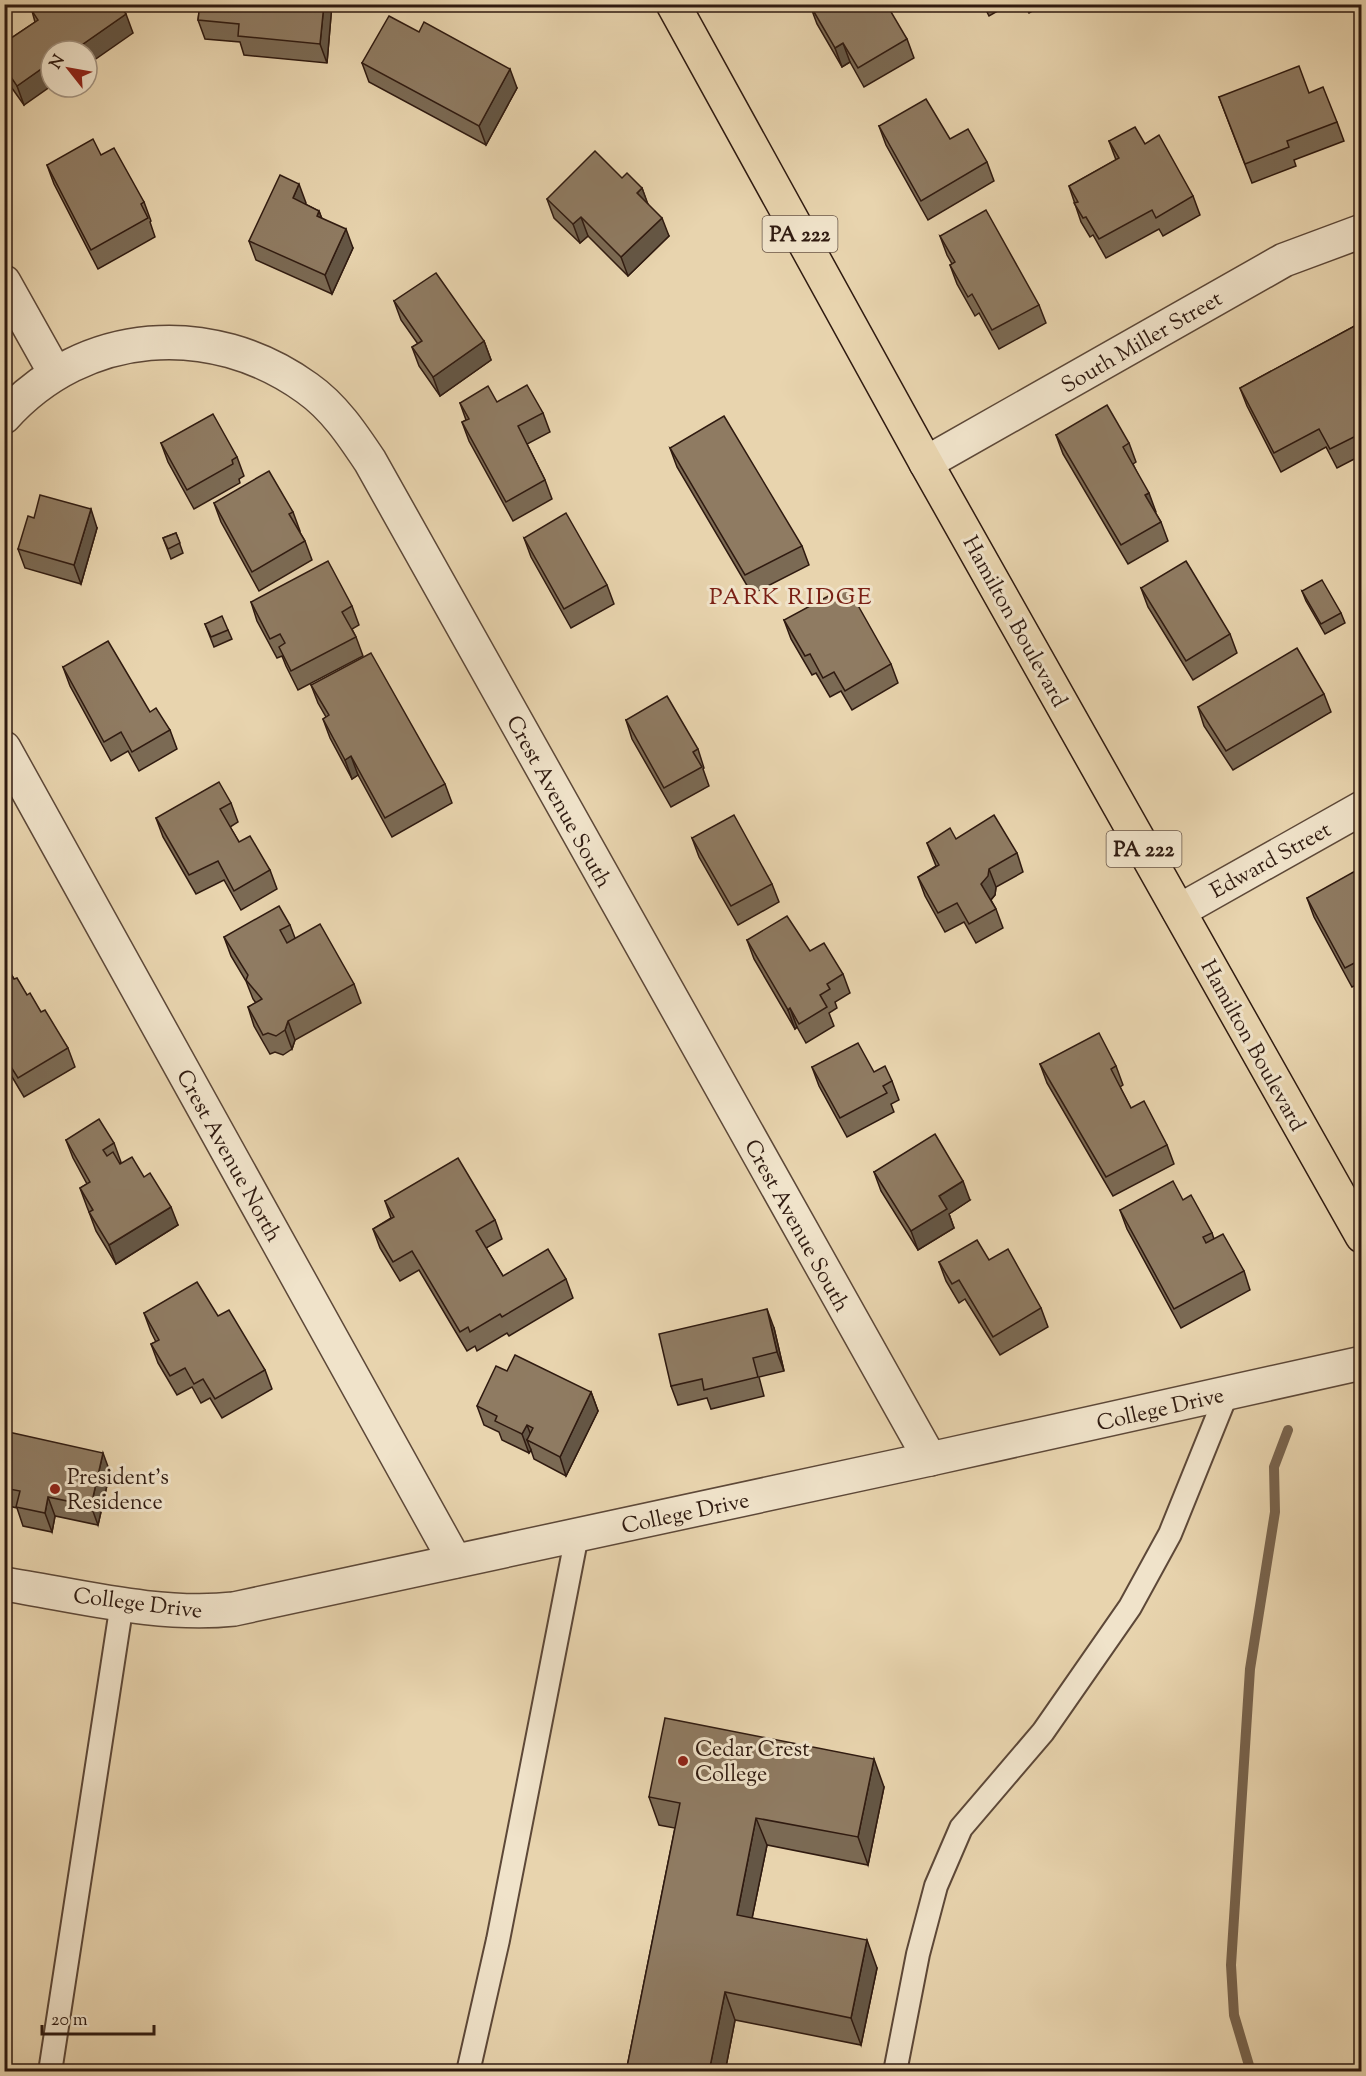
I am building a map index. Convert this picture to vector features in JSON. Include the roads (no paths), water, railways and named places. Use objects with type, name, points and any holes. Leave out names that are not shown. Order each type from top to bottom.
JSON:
[{"type":"main road","name":"Hamilton Boulevard","points":[[677,7],[926,463],[1362,1236]]},
{"type":"street","name":"South Miller Street","points":[[926,463],[1284,260],[1362,231]]},
{"type":"street","points":[[4,282],[55,373],[22,398],[4,417]]},
{"type":"street","name":"Crest Avenue South","points":[[55,373],[98,353],[137,344],[176,342],[223,348],[268,364],[308,389],[343,421],[370,461],[930,1459]]},
{"type":"street","name":"Crest Avenue North","points":[[4,748],[455,1561]]},
{"type":"street","name":"Edward Street","points":[[1179,911],[1362,808]]},
{"type":"street","name":"College Drive","points":[[4,1584],[122,1603],[194,1611],[234,1609],[1362,1363]]},
{"type":"lane","points":[[895,2072],[918,1954],[936,1886],[961,1828],[1043,1732],[1130,1607],[1170,1534],[1227,1393]]},
{"type":"lane","points":[[468,2072],[498,1940],[577,1535]]},
{"type":"lane","points":[[50,2072],[122,1603]]},
{"type":"waterway","points":[[1251,2072],[1234,2015],[1231,1965],[1250,1669],[1275,1512],[1274,1467],[1288,1430]]},
{"type":"place","name":"President’s Residence","points":[[55,1489]]},
{"type":"place","name":"Cedar Crest College","points":[[683,1761]]},
{"type":"district","name":"PARK RIDGE","points":[[791,596]]}]
